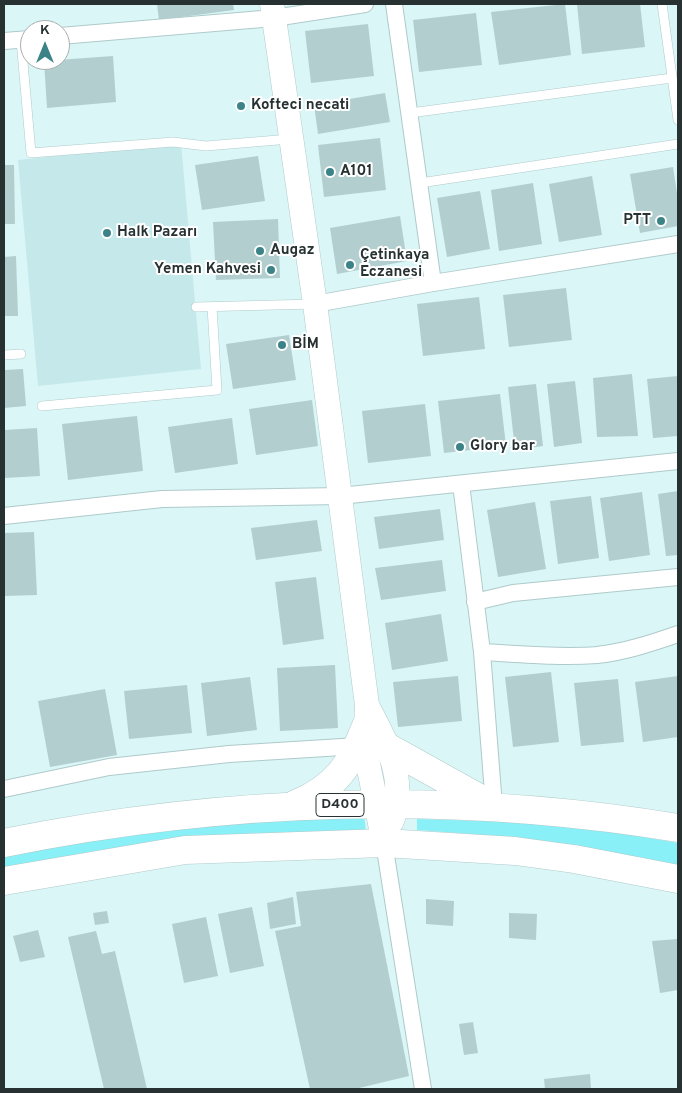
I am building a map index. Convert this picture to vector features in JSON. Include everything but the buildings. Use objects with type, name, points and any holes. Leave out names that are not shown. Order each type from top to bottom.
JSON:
[{"type":"highway","points":[[289,806],[317,795],[332,783],[364,726]]},
{"type":"highway","points":[[389,748],[494,806]]},
{"type":"highway","name":"D400","points":[[4,843],[179,814],[289,806],[387,804],[494,806],[678,828]]},
{"type":"highway","points":[[4,881],[185,850],[384,843],[515,851],[574,859],[678,879]]},
{"type":"street","points":[[70,35],[273,11],[365,4]]},
{"type":"street","points":[[394,4],[433,283]]},
{"type":"street","points":[[273,11],[315,304],[340,496],[365,748],[387,804],[384,843],[423,1089]]},
{"type":"street","points":[[4,41],[20,40]]},
{"type":"street","points":[[315,304],[678,244]]},
{"type":"street","points":[[4,516],[162,499],[340,496],[678,461]]},
{"type":"street","points":[[462,484],[482,652],[494,806]]},
{"type":"street","points":[[475,602],[513,593],[678,578]]},
{"type":"street","points":[[482,652],[564,656],[598,655],[643,645],[678,634]]},
{"type":"street","points":[[364,726],[389,748],[399,786],[387,804]]},
{"type":"street","points":[[4,789],[109,767],[229,754],[364,726]]},
{"type":"lane","points":[[662,4],[678,120]]},
{"type":"lane","points":[[27,70],[31,153],[173,142],[206,146],[291,139]]},
{"type":"lane","points":[[410,113],[672,78]]},
{"type":"lane","points":[[420,183],[678,144]]},
{"type":"lane","points":[[196,307],[315,304]]},
{"type":"lane","points":[[42,406],[217,390],[212,306]]},
{"type":"lane","points":[[4,355],[21,354]]},
{"type":"shaded area","name":"Halk Pazarı","points":[[181,143],[201,369],[38,386],[18,160]]},
{"type":"shaded area","points":[[364,815],[366,831],[4,872],[4,853],[164,827]]},
{"type":"shaded area","points":[[417,819],[518,822],[623,833],[678,843],[678,866],[548,843],[483,835],[417,830]]},
{"type":"place","name":"Kofteci necati","points":[[241,106]]},
{"type":"place","name":"A101","points":[[330,172]]},
{"type":"place","name":"PTT","points":[[661,221]]},
{"type":"place","name":"Halk Pazarı","points":[[107,233]]},
{"type":"place","name":"Augaz","points":[[260,251]]},
{"type":"place","name":"Çetinkaya Eczanesi","points":[[350,265]]},
{"type":"place","name":"Yemen Kahvesi","points":[[271,270]]},
{"type":"place","name":"BİM","points":[[282,345]]},
{"type":"place","name":"Glory bar","points":[[460,447]]}]
